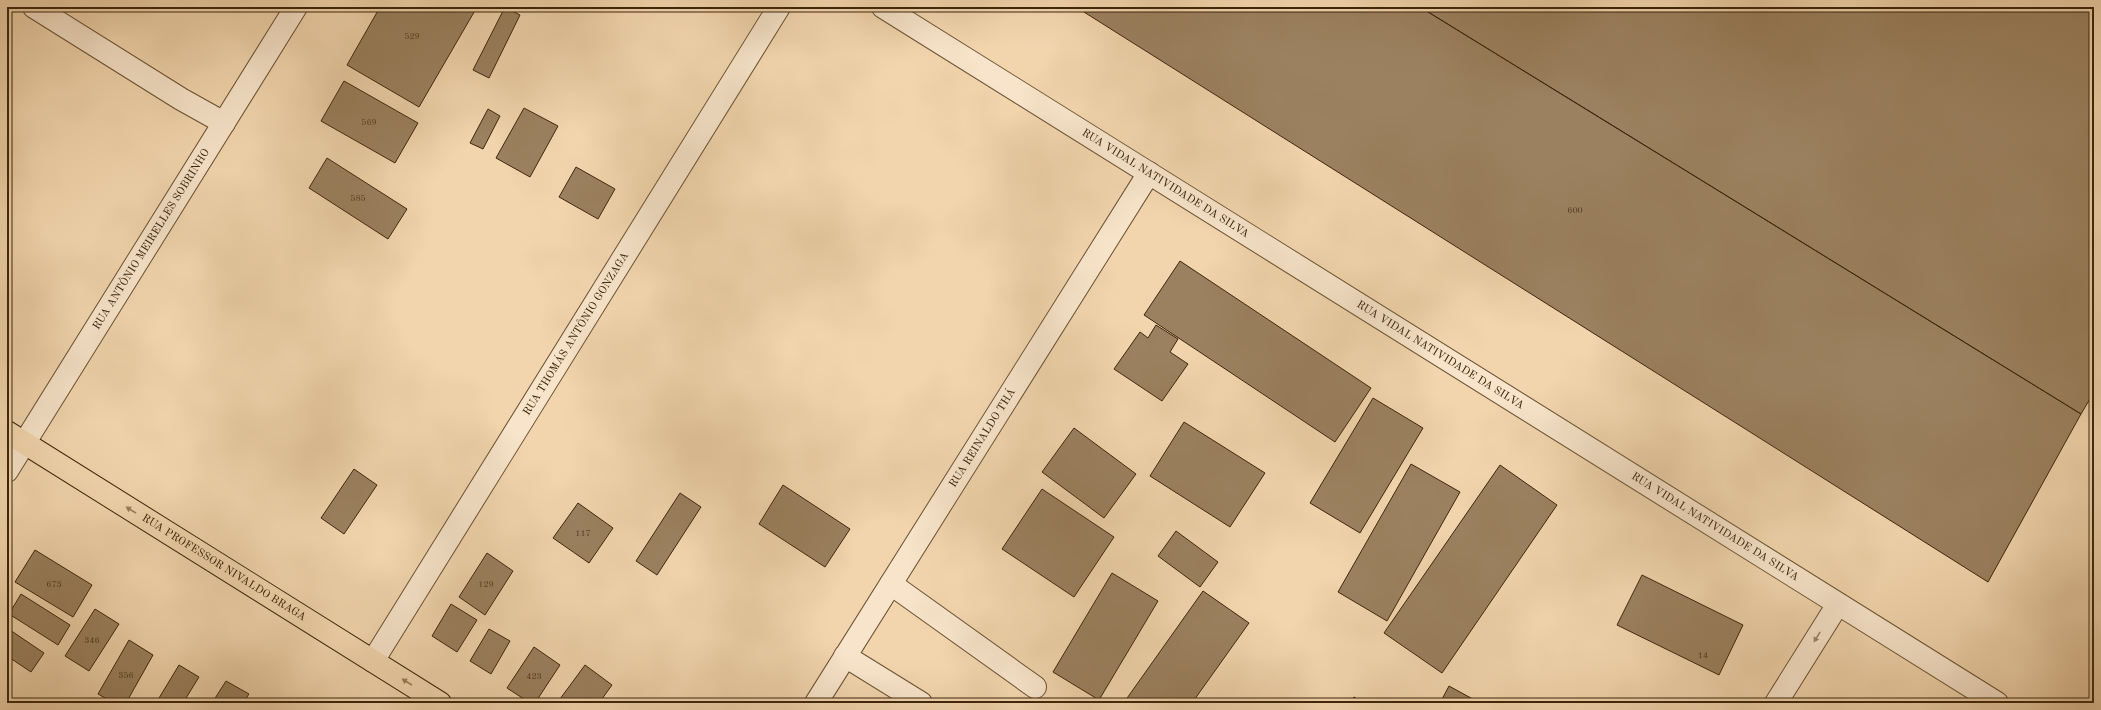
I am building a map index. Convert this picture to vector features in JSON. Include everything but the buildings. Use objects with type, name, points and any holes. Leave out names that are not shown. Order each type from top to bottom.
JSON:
[{"type":"main road","name":"RUA PROFESSOR NIVALDO BRAGA","points":[[16,438],[440,703]]},
{"type":"street","points":[[34,7],[181,99],[224,122]]},
{"type":"street","name":"RUA ANTÔNIO MEIRELLES SOBRINHO","points":[[7,471],[16,438],[224,122],[296,7]]},
{"type":"street","name":"RUA THOMÁS ANTÔNIO GONZAGA","points":[[373,661],[779,7]]},
{"type":"street","name":"RUA VIDAL NATIVIDADE DA SILVA","points":[[883,7],[1997,703]]},
{"type":"street","name":"RUA REINALDO THÁ","points":[[816,703],[1149,173]]},
{"type":"street","points":[[891,584],[1035,687]]},
{"type":"street","points":[[1776,703],[1838,604]]},
{"type":"street","points":[[845,656],[921,703]]}]
